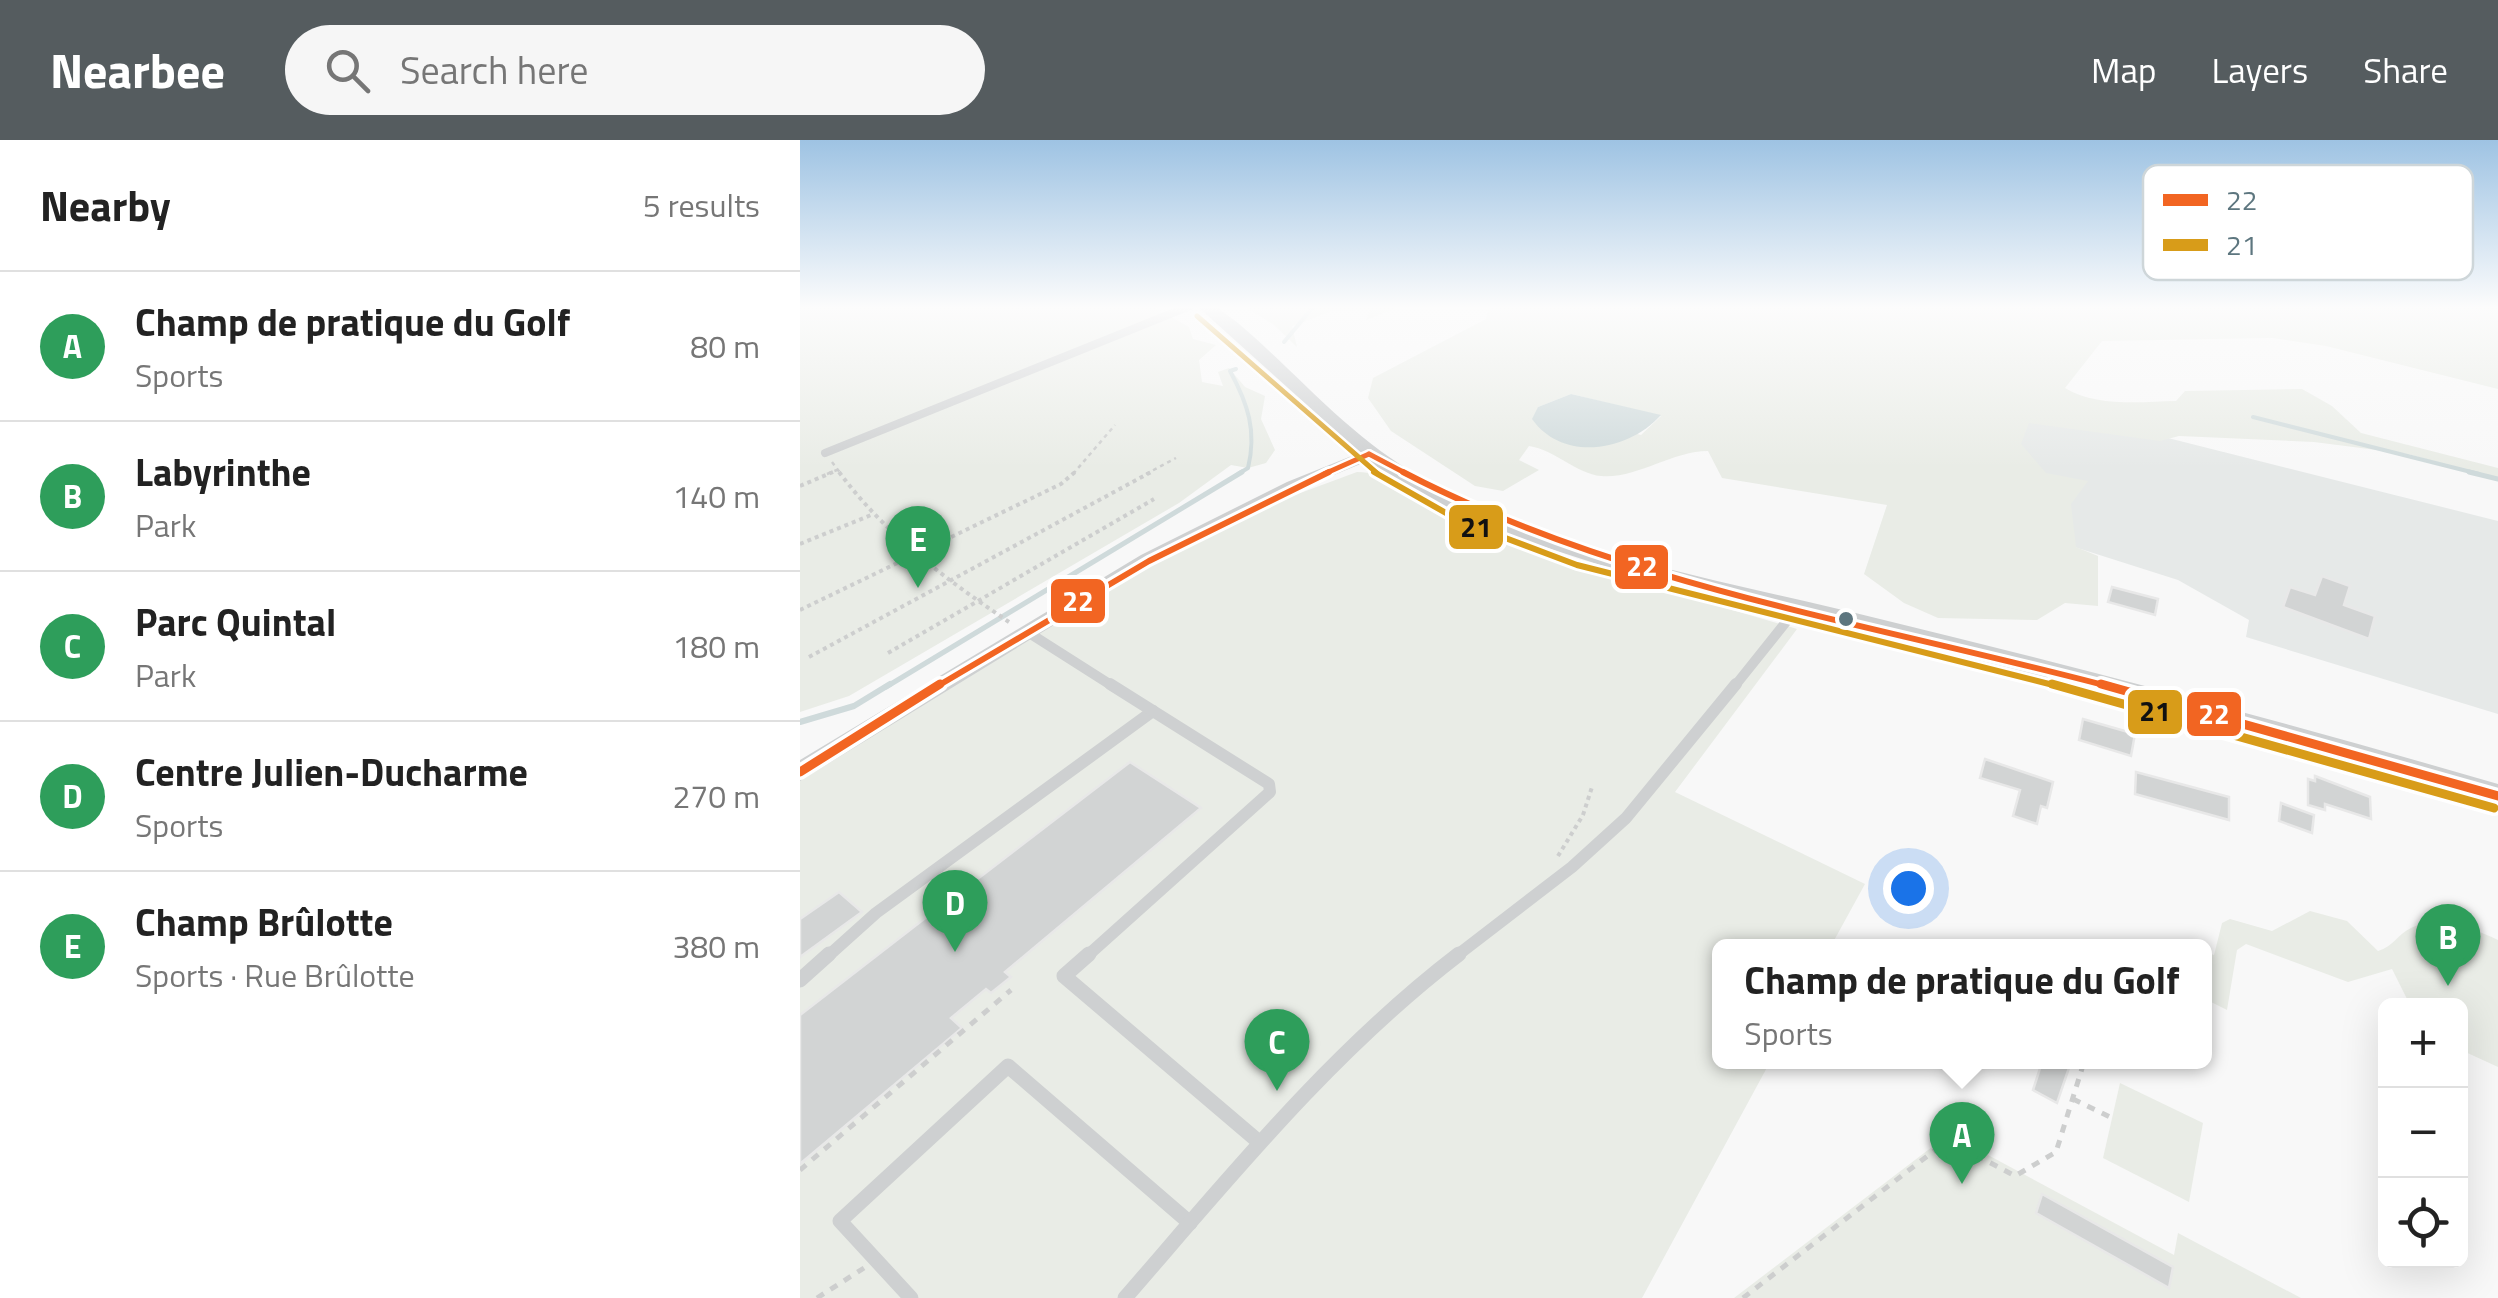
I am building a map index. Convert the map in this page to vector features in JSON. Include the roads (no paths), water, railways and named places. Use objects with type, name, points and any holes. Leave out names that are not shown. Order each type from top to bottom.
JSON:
[{"type":"street","points":[[1265,360],[1369,454],[1414,482],[1520,532],[1593,556],[2229,717],[2498,796]]},
{"type":"street","points":[[800,772],[1186,536],[1369,454]]},
{"type":"lane","points":[[825,452],[1055,360]]},
{"type":"lane","points":[[1125,1298],[1259,1142],[1398,1003],[1578,862],[1629,815],[1798,608]]},
{"type":"lane","points":[[1026,632],[1269,784],[1270,792],[1260,806],[1064,976],[1259,1142]]},
{"type":"lane","points":[[800,980],[876,913],[1153,711]]},
{"type":"lane","points":[[912,1298],[840,1221],[1008,1066],[1190,1223]]},
{"type":"waterway","points":[[1236,369],[1230,371],[1246,406],[1252,442],[1248,468],[1238,474]]},
{"type":"waterway","points":[[2253,417],[2479,474]]},
{"type":"waterway","points":[[886,687],[1242,472]]},
{"type":"waterway","points":[[2469,472],[2498,479]]},
{"type":"waterway","points":[[800,722],[854,706],[890,684]]},
{"type":"place","name":"Champ Brûlotte","points":[[918,588]]},
{"type":"place","name":"Centre Julien-Ducharme","points":[[955,952]]},
{"type":"place","name":"Labyrinthe","points":[[2448,986]]},
{"type":"place","name":"Parc Quintal","points":[[1277,1091]]},
{"type":"place","name":"Champ de pratique du Golf","points":[[1962,1184]]}]
